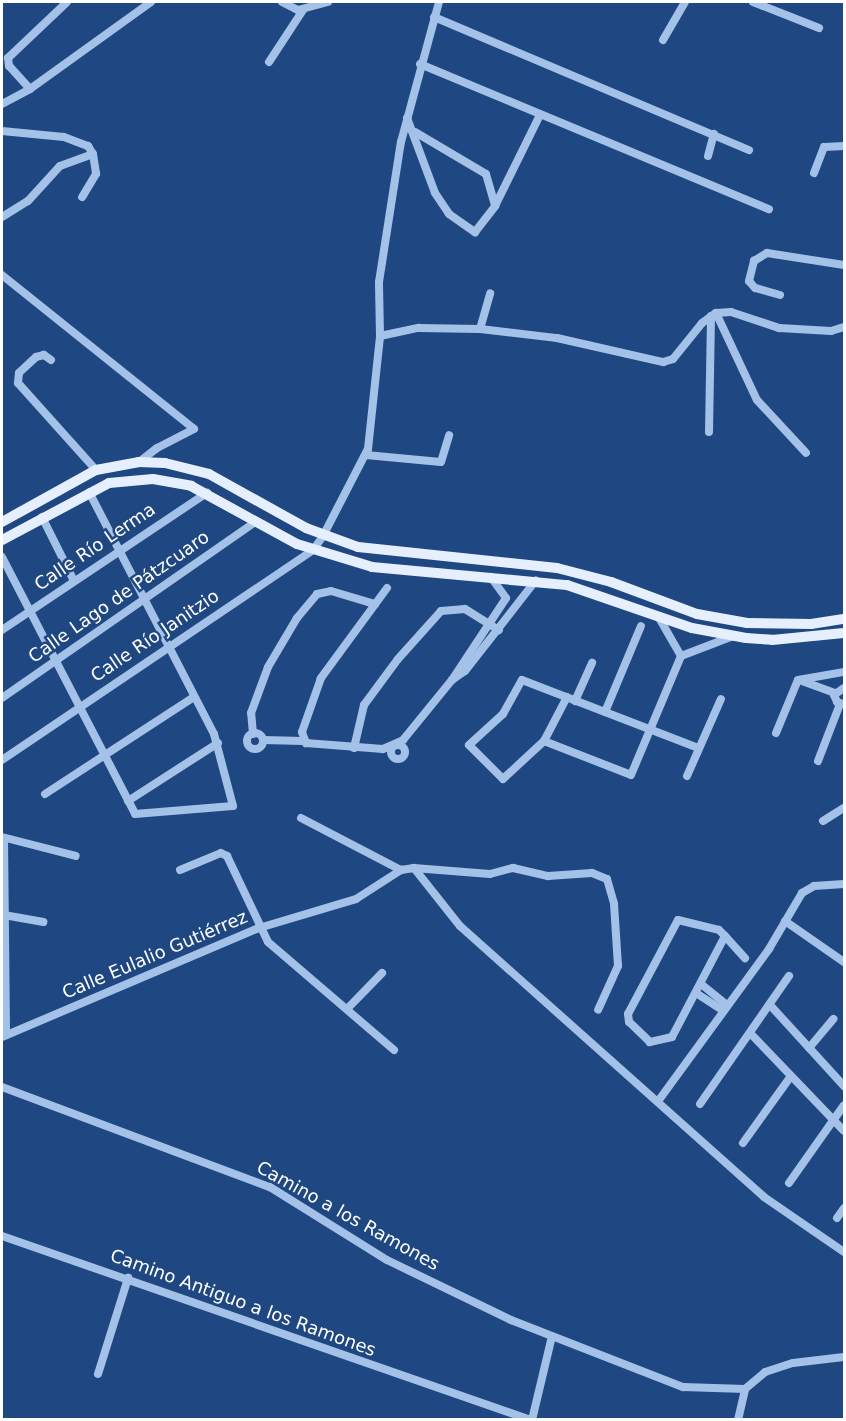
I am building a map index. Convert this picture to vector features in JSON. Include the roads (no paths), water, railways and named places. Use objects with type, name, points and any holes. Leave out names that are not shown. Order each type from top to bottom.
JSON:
[{"type":"main road","points":[[2,522],[96,470],[139,462],[186,467],[209,474],[323,536],[383,552],[557,568],[719,619],[788,625],[844,619]]},
{"type":"main road","points":[[2,540],[89,492],[128,479],[174,482],[207,493],[255,522],[313,550],[392,571],[536,580],[598,593],[657,616],[734,636],[772,640],[844,633]]},
{"type":"street","points":[[30,89],[9,66],[8,58],[67,2]]},
{"type":"street","points":[[2,104],[30,89],[151,2]]},
{"type":"street","points":[[282,2],[290,8],[303,10],[328,2]]},
{"type":"street","points":[[439,2],[420,64],[407,118],[379,282],[380,336],[366,455],[441,462],[449,435]]},
{"type":"street","points":[[663,40],[685,2]]},
{"type":"street","points":[[753,2],[819,28]]},
{"type":"street","points":[[269,62],[303,10]]},
{"type":"street","points":[[434,17],[749,150]]},
{"type":"street","points":[[420,64],[769,209]]},
{"type":"street","points":[[407,118],[415,132],[430,183],[449,214],[474,232],[495,206],[540,115]]},
{"type":"street","points":[[2,131],[64,137],[88,146],[93,154],[96,174],[82,196]]},
{"type":"street","points":[[415,132],[486,174],[495,206]]},
{"type":"street","points":[[708,156],[714,134]]},
{"type":"street","points":[[814,173],[824,147],[844,146]]},
{"type":"street","points":[[2,217],[28,201],[60,166],[93,154]]},
{"type":"street","points":[[780,295],[755,288],[749,282],[754,261],[767,253],[844,265]]},
{"type":"street","points":[[2,275],[194,429],[157,448],[139,462]]},
{"type":"street","points":[[480,329],[490,293]]},
{"type":"street","points":[[380,336],[418,328],[480,329],[557,338],[667,362],[714,314],[731,312],[779,328],[823,331],[844,327]]},
{"type":"street","points":[[709,432],[714,314]]},
{"type":"street","points":[[714,314],[757,400],[806,453]]},
{"type":"street","points":[[51,360],[44,355],[36,357],[19,373],[18,383],[96,470]]},
{"type":"street","name":"Calle Río Janitzio","points":[[2,760],[78,706],[313,550],[323,536],[366,455]]},
{"type":"street","points":[[2,557],[31,609],[78,706],[135,814],[233,806],[218,743],[89,492]]},
{"type":"street","name":"Calle Río Lerma","points":[[2,630],[74,579],[207,493]]},
{"type":"street","points":[[42,517],[74,579]]},
{"type":"street","name":"Calle Lago de Pátzcuaro","points":[[2,698],[255,522]]},
{"type":"street","points":[[491,576],[506,598],[517,606]]},
{"type":"street","points":[[452,680],[461,675],[499,630],[536,580]]},
{"type":"street","points":[[303,741],[302,732],[316,688],[387,588]]},
{"type":"street","points":[[262,740],[258,748],[250,748],[247,741],[253,734],[251,713],[268,667],[297,618],[317,594],[330,591],[375,604]]},
{"type":"street","points":[[253,734],[262,740],[303,741],[354,748],[395,746],[452,680],[486,622],[506,598]]},
{"type":"street","points":[[354,748],[364,705],[430,621],[441,611],[456,608],[499,630]]},
{"type":"street","points":[[657,616],[681,657]]},
{"type":"street","points":[[604,712],[641,626]]},
{"type":"street","points":[[544,741],[632,775],[681,657],[734,636]]},
{"type":"street","points":[[592,663],[571,699],[544,741],[503,779],[470,745],[503,714],[522,680],[571,699],[604,712],[698,748]]},
{"type":"street","points":[[798,680],[844,672]]},
{"type":"street","points":[[798,680],[835,693],[842,704],[818,761]]},
{"type":"street","points":[[776,733],[798,680]]},
{"type":"street","points":[[835,693],[844,688]]},
{"type":"street","points":[[45,794],[194,697]]},
{"type":"street","points":[[687,776],[721,699]]},
{"type":"street","points":[[128,801],[218,743]]},
{"type":"street","points":[[823,821],[844,807]]},
{"type":"street","points":[[302,818],[401,870],[414,868],[482,874],[513,868],[548,876],[592,873],[607,879],[614,904],[618,966],[598,1010]]},
{"type":"street","points":[[4,1036],[3,837],[76,856]]},
{"type":"street","points":[[180,870],[220,853],[228,856],[259,928],[273,948],[348,1008],[394,1050]]},
{"type":"street","points":[[414,868],[449,915],[659,1100],[780,1211],[844,1252]]},
{"type":"street","name":"Calle Eulalio Gutiérrez","points":[[4,1036],[259,928],[356,899],[401,870]]},
{"type":"street","points":[[659,1100],[724,1007],[769,949],[809,887],[844,884]]},
{"type":"street","points":[[4,915],[43,922]]},
{"type":"street","points":[[725,936],[672,1037],[650,1042],[627,1019],[678,920],[719,930],[725,936],[745,958]]},
{"type":"street","points":[[785,921],[844,962]]},
{"type":"street","points":[[348,1008],[382,973]]},
{"type":"street","points":[[700,1104],[751,1034],[789,976]]},
{"type":"street","points":[[701,984],[724,1007]]},
{"type":"street","points":[[696,993],[724,1007]]},
{"type":"street","points":[[770,1005],[844,1086]]},
{"type":"street","points":[[809,1048],[833,1019]]},
{"type":"street","points":[[751,1034],[844,1131]]},
{"type":"street","points":[[743,1143],[791,1076]]},
{"type":"street","name":"Camino a los Ramones","points":[[2,1087],[270,1187],[405,1270],[552,1336],[683,1387],[745,1389]]},
{"type":"street","points":[[789,1183],[844,1105]]},
{"type":"street","points":[[837,1218],[844,1208]]},
{"type":"street","name":"Camino Antiguo a los Ramones","points":[[2,1236],[532,1419]]},
{"type":"street","points":[[98,1374],[128,1278]]},
{"type":"street","points":[[532,1419],[552,1336]]},
{"type":"street","points":[[738,1419],[745,1389],[780,1365],[844,1357]]}]
